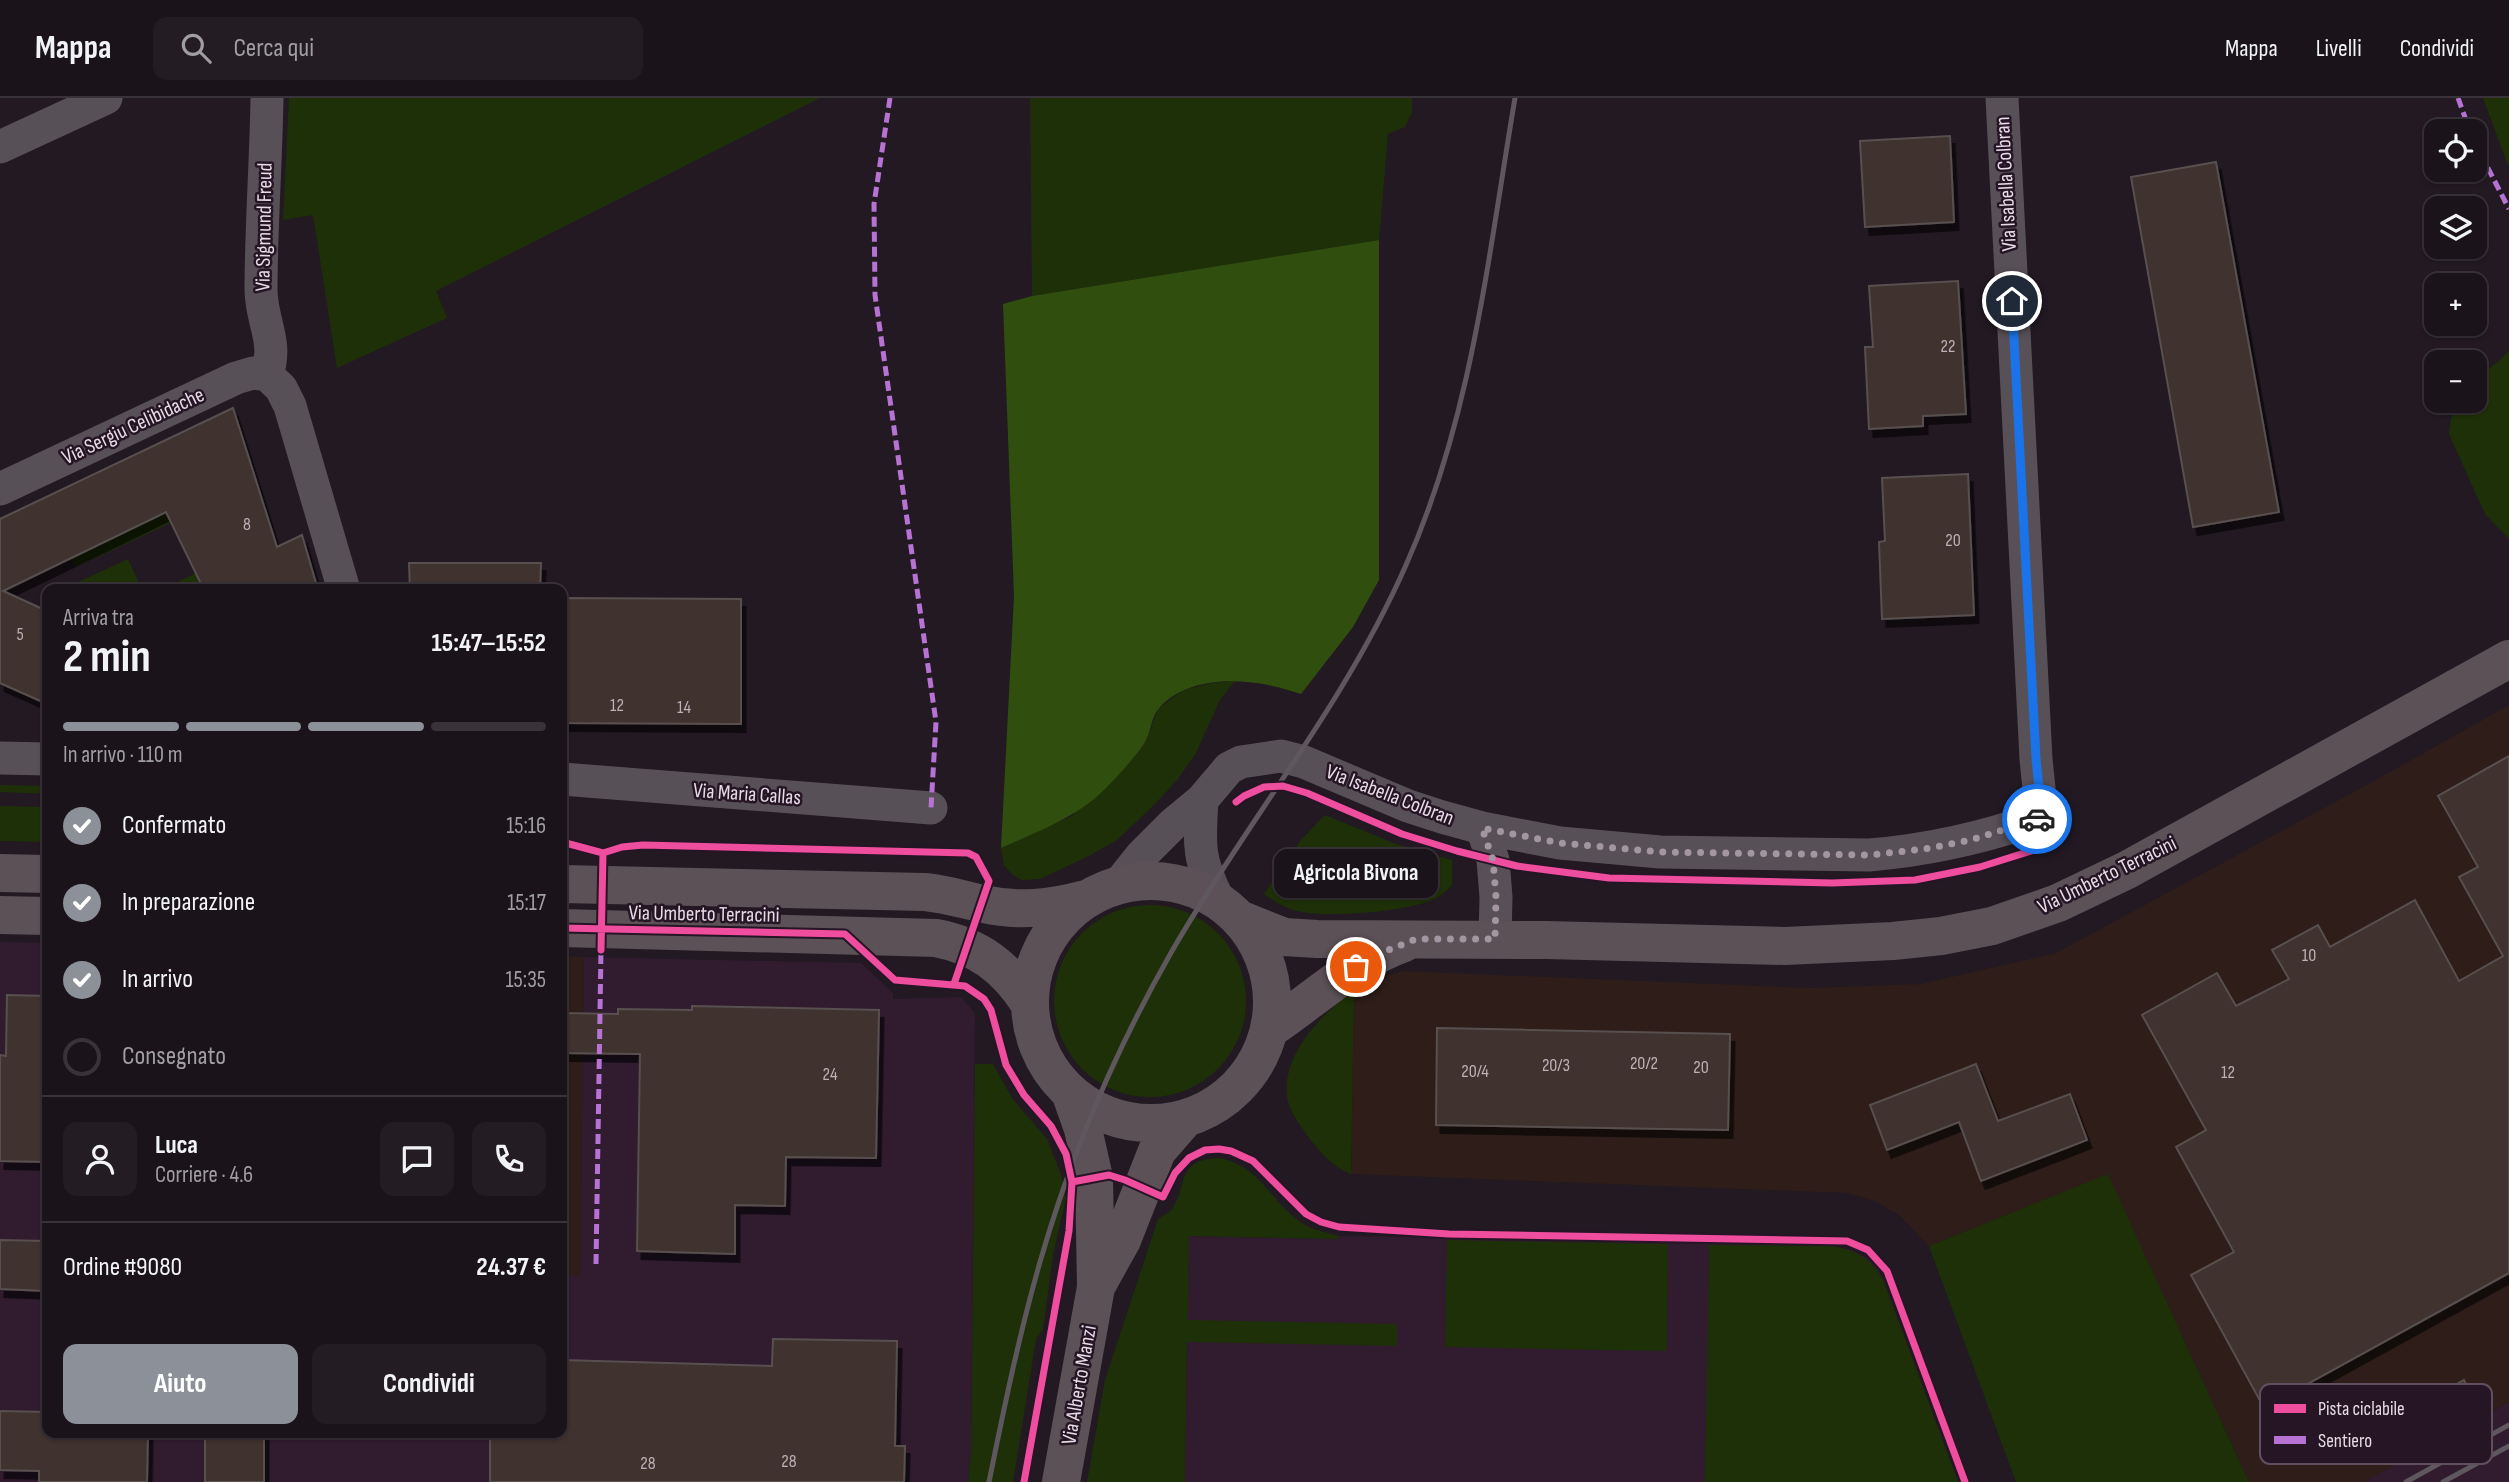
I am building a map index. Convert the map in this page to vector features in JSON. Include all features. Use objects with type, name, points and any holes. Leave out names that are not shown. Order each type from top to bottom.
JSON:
[{"type":"main road","name":"Via Umberto Terracini","points":[[1229,910],[1284,937],[1785,946],[1893,941],[1941,936],[1992,926],[2058,903],[2127,870],[2509,659]]},
{"type":"main road","points":[[0,873],[42,874]]},
{"type":"main road","points":[[1140,881],[1167,881],[1194,888],[1229,910],[1257,943],[1268,970],[1273,1000],[1270,1029],[1248,1076],[1233,1093],[1215,1106],[1184,1120],[1150,1124],[1125,1121],[1100,1113],[1072,1095],[1052,1073],[1038,1048],[1028,1003],[1034,969],[1048,938],[1058,924],[1102,892],[1140,881]]},
{"type":"main road","name":"Via Umberto Terracini","points":[[567,884],[925,892],[1015,909],[1054,906],[1102,892]]},
{"type":"main road","points":[[0,915],[42,916]]},
{"type":"main road","name":"Via Umberto Terracini","points":[[567,928],[936,938],[966,947],[989,958],[1013,980],[1028,1003]]},
{"type":"main road","name":"Via Umberto Terracini","points":[[1270,1029],[1356,967],[1376,955],[1416,939]]},
{"type":"main road","name":"Via Alberto Manzi","points":[[1061,1482],[1096,1287],[1094,1178],[1072,1095]]},
{"type":"main road","name":"Via Alberto Manzi","points":[[1096,1287],[1122,1240],[1157,1151],[1184,1120]]},
{"type":"street","points":[[0,147],[106,98]]},
{"type":"street","name":"Via Sigmund Freud","points":[[267,98],[261,294],[273,353],[267,375]]},
{"type":"street","name":"Via Isabella Colbran","points":[[1102,892],[1202,800],[1229,768],[1241,762],[1281,756],[1304,762],[1408,807],[1482,828],[1560,843],[1660,852],[1869,855],[1925,849],[1971,840],[2045,816],[2040,798],[2036,759],[2002,98]]},
{"type":"street","name":"Via Sergiu Celibidache","points":[[0,489],[236,378],[253,373],[267,375]]},
{"type":"street","points":[[267,375],[276,381],[290,406],[342,584]]},
{"type":"street","points":[[0,758],[42,759]]},
{"type":"street","name":"Via Maria Callas","points":[[567,779],[932,808]]},
{"type":"street","points":[[1202,800],[1200,844],[1204,872],[1229,910]]},
{"type":"street","points":[[1482,828],[1493,860],[1495,939]]},
{"type":"shaded area","points":[[2509,705],[2509,1402],[2492,1411],[2492,1384],[2260,1384],[2260,1464],[2397,1464],[2364,1482],[2249,1482],[2108,1175],[1929,1246],[1899,1215],[1875,1201],[1847,1193],[1351,1174],[1354,990],[1377,978],[1402,971],[1809,988],[1921,984],[2056,953]]},
{"type":"shaded area","points":[[0,942],[42,943],[42,1438],[567,1438],[567,1275],[580,1275],[584,957],[861,963],[893,993],[893,999],[961,997],[975,1013],[971,1453],[968,1482],[0,1482]]},
{"type":"shaded area","points":[[567,956],[584,957],[580,1276],[567,1275]]},
{"type":"shaded area","points":[[1189,1236],[1338,1239],[1339,1236],[1406,1237],[1832,1246],[1852,1250],[1877,1267],[1884,1282],[1958,1482],[1185,1482]]},
{"type":"shaded area","points":[[2509,1402],[2509,1482],[2364,1482],[2396,1464],[2492,1464],[2492,1411]]},
{"type":"green space","points":[[289,98],[820,98],[436,291],[447,318],[337,368],[313,215],[283,220]]},
{"type":"green space","points":[[1030,98],[1412,98],[1412,112],[1405,127],[1388,134],[1379,240],[1032,296]]},
{"type":"green space","points":[[2483,98],[2509,98],[2509,166],[2506,160]]},
{"type":"green space","points":[[1379,240],[1379,580],[1353,627],[1301,694],[1266,685],[1228,681],[1208,683],[1174,695],[1157,711],[1147,738],[1137,754],[1096,798],[1057,822],[1001,848],[1014,596],[1003,304],[1032,296]]},
{"type":"green space","points":[[2509,351],[2509,539],[2485,514],[2449,434],[2451,418],[2455,413],[2487,413],[2487,371]]},
{"type":"green space","points":[[160,503],[188,515],[76,567],[71,558]]},
{"type":"green space","points":[[128,559],[139,584],[74,584]]},
{"type":"green space","points":[[218,563],[207,584],[173,584]]},
{"type":"green space","points":[[1235,681],[1220,700],[1196,753],[1178,779],[1117,840],[1040,879],[1022,880],[1004,865],[1001,848],[1072,816],[1146,741],[1158,709],[1183,690]]},
{"type":"green space","points":[[0,785],[42,786],[42,794],[0,792]]},
{"type":"green space","points":[[0,806],[42,807],[42,842],[0,841]]},
{"type":"green space","points":[[1325,815],[1396,844],[1452,860],[1452,885],[1430,901],[1417,905],[1341,914],[1293,910],[1264,894],[1301,840]]},
{"type":"green space","points":[[1150,905],[1187,912],[1218,933],[1239,964],[1246,1001],[1239,1038],[1218,1069],[1187,1090],[1150,1097],[1113,1090],[1082,1069],[1061,1038],[1054,1001],[1061,964],[1082,933],[1113,912]]},
{"type":"green space","points":[[1354,990],[1351,1174],[1326,1158],[1301,1126],[1288,1102],[1287,1081],[1291,1065],[1307,1036],[1329,1011]]},
{"type":"green space","points":[[975,1064],[993,1064],[1012,1098],[1047,1139],[1062,1177],[1066,1198],[1053,1255],[1043,1329],[1036,1339],[1013,1482],[968,1482],[971,1453]]},
{"type":"green space","points":[[1219,1158],[1246,1169],[1284,1208],[1307,1226],[1339,1236],[1338,1239],[1189,1236],[1188,1320],[1397,1324],[1397,1346],[1187,1342],[1185,1482],[1087,1482],[1105,1380],[1158,1219],[1172,1209],[1189,1168],[1195,1163]]},
{"type":"green space","points":[[2108,1174],[2249,1482],[2016,1482],[1929,1246]]},
{"type":"green space","points":[[1447,1240],[1668,1244],[1667,1351],[1445,1347]]},
{"type":"green space","points":[[1709,1245],[1832,1246],[1849,1250],[1869,1261],[1884,1282],[1958,1482],[1705,1482]]},
{"type":"building","points":[[1950,136],[1954,222],[1865,227],[1860,141]]},
{"type":"building","points":[[2216,162],[2279,512],[2193,527],[2131,177]]},
{"type":"building","points":[[1958,281],[1966,414],[1923,416],[1923,426],[1869,429],[1865,347],[1873,347],[1869,286]]},
{"type":"building","points":[[233,408],[277,547],[302,535],[316,584],[201,584],[166,512],[3,591],[42,609],[42,702],[0,683],[0,519]]},
{"type":"building","points":[[1968,474],[1974,615],[1882,619],[1879,542],[1885,541],[1882,478]]},
{"type":"building","points":[[409,563],[541,563],[540,584],[410,584]]},
{"type":"building","points":[[567,598],[741,599],[741,724],[567,723]]},
{"type":"building","points":[[2509,756],[2509,1273],[2308,1384],[2260,1384],[2260,1401],[2191,1275],[2234,1252],[2176,1147],[2206,1130],[2142,1015],[2217,973],[2236,1006],[2289,979],[2272,950],[2318,925],[2330,947],[2415,900],[2459,981],[2503,956],[2459,877],[2478,867],[2438,796]]},
{"type":"building","points":[[7,995],[42,996],[42,1162],[0,1161],[0,1055],[6,1056]]},
{"type":"building","points":[[692,1006],[879,1010],[876,1158],[786,1157],[785,1206],[735,1205],[735,1254],[637,1251],[640,1054],[567,1053],[567,1013],[618,1014],[618,1009],[692,1010]]},
{"type":"building","points":[[1437,1028],[1730,1034],[1728,1130],[1436,1125]]},
{"type":"building","points":[[1976,1064],[1998,1121],[2070,1094],[2087,1140],[1981,1181],[1959,1122],[1887,1150],[1870,1105]]},
{"type":"building","points":[[0,1240],[42,1241],[42,1291],[0,1289]]},
{"type":"building","points":[[773,1339],[897,1341],[895,1446],[905,1446],[904,1482],[490,1482],[490,1438],[567,1438],[567,1360],[772,1366]]},
{"type":"building","points":[[0,1411],[42,1412],[42,1438],[148,1438],[147,1482],[39,1482],[39,1471],[0,1470]]},
{"type":"building","points":[[205,1438],[264,1438],[264,1482],[205,1482]]},
{"type":"railway","points":[[989,1482],[1006,1399],[1040,1262],[1066,1182],[1114,1064],[1172,951],[1354,666],[1382,616],[1429,509],[1447,452],[1475,336],[1515,98]]},
{"type":"railway","points":[[2492,1434],[2509,1425]]},
{"type":"railway","points":[[2492,1455],[2509,1446]]},
{"type":"railway","points":[[2406,1482],[2439,1464]]},
{"type":"railway","points":[[2443,1482],[2476,1464]]},
{"type":"marked path","points":[[890,98],[874,204],[875,295],[936,722],[931,808]]},
{"type":"marked path","points":[[2458,98],[2466,119]]},
{"type":"marked path","points":[[2487,166],[2509,209]]},
{"type":"marked path","points":[[596,1264],[601,950]]},
{"type":"cycle path","points":[[1236,802],[1264,787],[1283,786],[1307,793],[1402,834],[1457,851],[1517,866],[1609,878],[1832,883],[1915,880],[1980,867],[2050,845]]},
{"type":"cycle path","points":[[567,843],[603,853],[622,847],[643,845],[968,853],[976,857],[989,881],[954,984]]},
{"type":"cycle path","points":[[601,950],[603,853]]},
{"type":"cycle path","points":[[567,928],[845,934],[895,980],[965,986],[984,999],[991,1010],[1006,1065],[1024,1095],[1051,1126],[1066,1154],[1072,1182],[1069,1231],[1024,1482]]},
{"type":"cycle path","points":[[1072,1182],[1109,1175],[1163,1197],[1175,1173],[1189,1158],[1205,1150],[1219,1149],[1231,1151],[1253,1161],[1306,1214],[1339,1227],[1449,1234],[1847,1241],[1868,1250],[1887,1271],[1965,1482]]},
{"type":"way so far","points":[[1356,967],[1394,946],[1416,939],[1495,939],[1493,860],[1482,828],[1560,843],[1660,852],[1869,855],[1925,849],[1971,840],[2037,819]]},
{"type":"place","name":"Agricola Bivona","points":[[1356,967]]},
{"type":"route","points":[[2012,301],[2036,759],[2040,798],[2045,816],[2037,819]]}]
